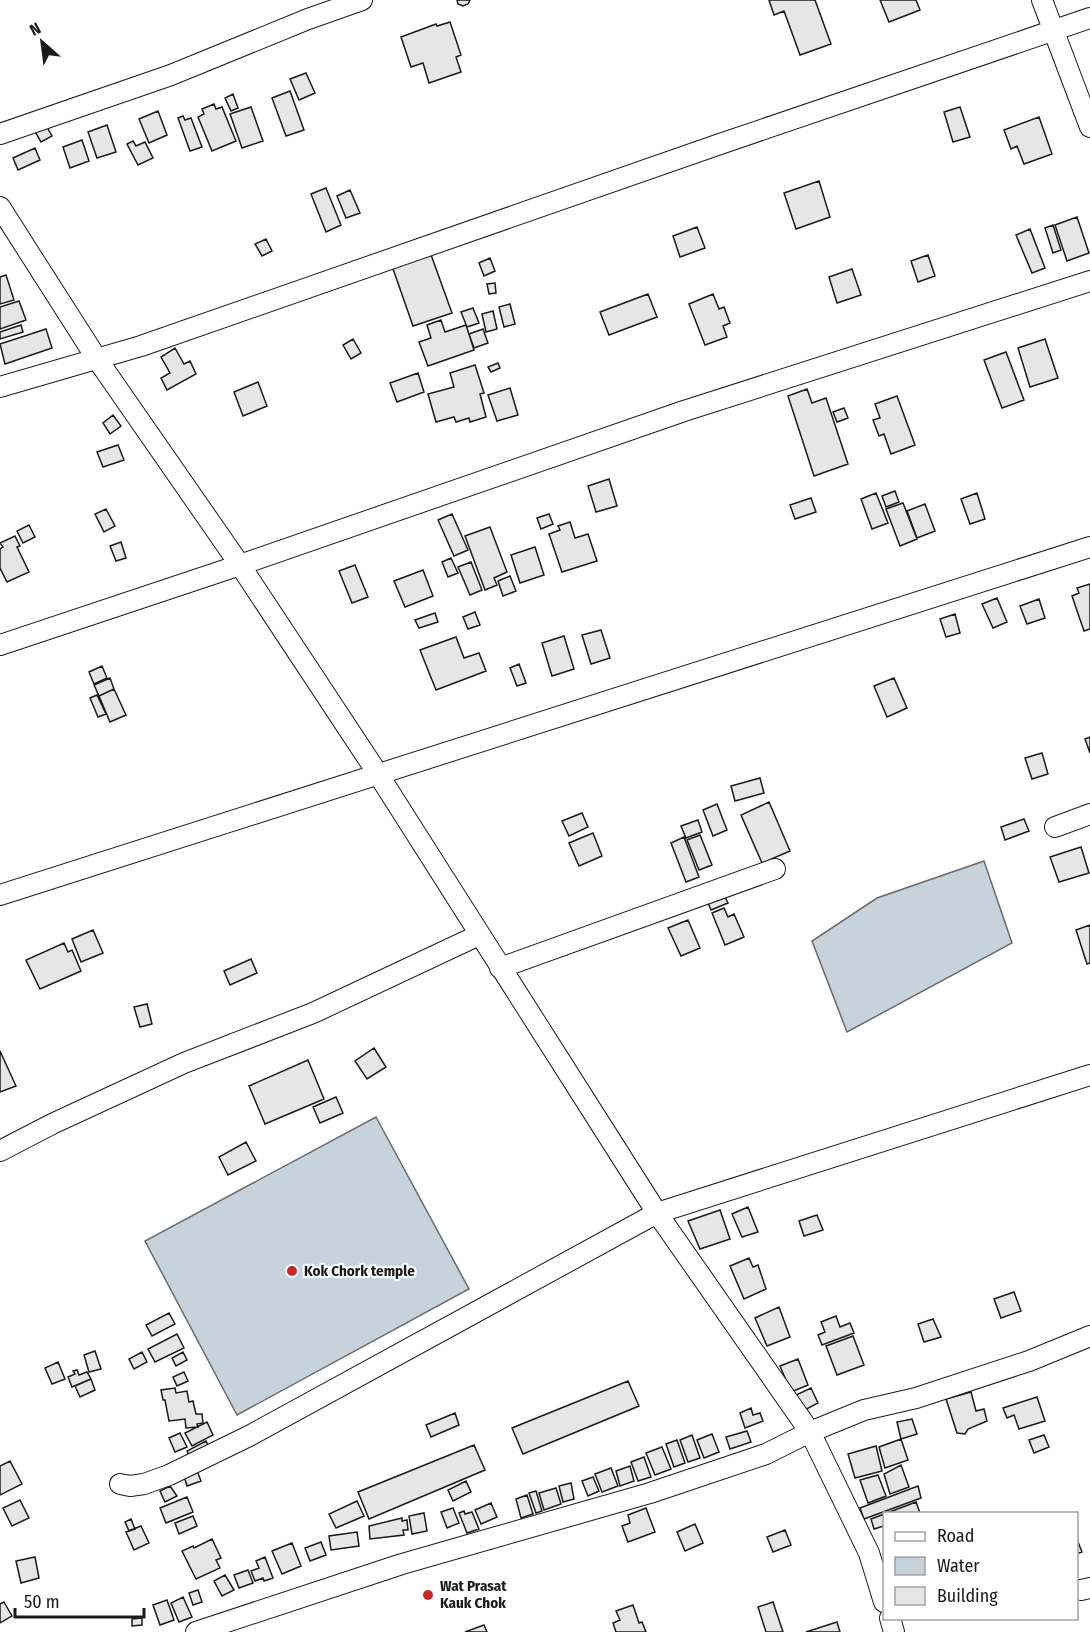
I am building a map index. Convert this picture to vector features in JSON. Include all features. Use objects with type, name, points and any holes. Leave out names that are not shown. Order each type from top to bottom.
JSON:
[{"type":"street","points":[[0,134],[171,75],[308,19],[362,0]]},
{"type":"street","points":[[1041,0],[1090,127]]},
{"type":"street","points":[[0,387],[141,346],[1090,18]]},
{"type":"street","points":[[0,207],[97,359],[240,565],[378,774],[500,968],[645,1219],[810,1432],[868,1553],[883,1596]]},
{"type":"street","points":[[0,645],[240,565],[684,411],[1090,280]]},
{"type":"street","points":[[0,895],[1090,547]]},
{"type":"street","points":[[1055,827],[1090,814]]},
{"type":"street","points":[[500,968],[776,869]]},
{"type":"street","points":[[0,1151],[52,1124],[184,1063],[313,1013],[478,935]]},
{"type":"street","points":[[120,1484],[130,1486],[144,1484],[161,1478],[249,1436],[645,1219],[1090,1075]]},
{"type":"street","points":[[196,1632],[392,1567],[650,1493],[766,1454],[810,1432],[864,1410],[916,1398],[1029,1361],[1090,1336]]},
{"type":"water","points":[[984,861],[1012,943],[847,1032],[812,941],[877,898]]},
{"type":"water","points":[[376,1117],[469,1289],[237,1415],[145,1241]]},
{"type":"building","points":[[457,0],[470,0],[463,6],[458,4]]},
{"type":"building","points":[[769,0],[815,0],[831,44],[800,55],[784,11],[774,15]]},
{"type":"building","points":[[880,0],[916,0],[920,10],[889,22]]},
{"type":"building","points":[[450,22],[461,55],[456,57],[461,72],[429,83],[423,63],[411,67],[401,37],[436,24],[437,26]]},
{"type":"building","points":[[306,73],[315,93],[299,100],[290,79]]},
{"type":"building","points":[[290,91],[304,130],[286,136],[272,98]]},
{"type":"building","points":[[233,94],[238,108],[231,111],[225,98]]},
{"type":"building","points":[[214,104],[216,109],[222,107],[236,141],[212,151],[198,117],[204,114],[202,109]]},
{"type":"building","points":[[251,107],[263,141],[242,148],[230,114]]},
{"type":"building","points":[[960,107],[970,137],[953,142],[944,112]]},
{"type":"building","points":[[158,111],[167,135],[149,143],[139,119]]},
{"type":"building","points":[[183,116],[185,120],[191,118],[202,147],[190,151],[178,118]]},
{"type":"building","points":[[1039,117],[1052,154],[1024,164],[1017,146],[1011,149],[1004,130]]},
{"type":"building","points":[[43,120],[52,136],[41,142],[32,126]]},
{"type":"building","points":[[107,125],[116,152],[97,158],[88,132]]},
{"type":"building","points":[[82,140],[89,161],[70,168],[63,147]]},
{"type":"building","points":[[133,141],[136,146],[145,142],[153,158],[138,165],[127,144]]},
{"type":"building","points":[[35,148],[40,160],[18,170],[13,158]]},
{"type":"building","points":[[819,181],[830,217],[796,229],[784,193]]},
{"type":"building","points":[[326,188],[341,225],[326,232],[311,194]]},
{"type":"building","points":[[350,190],[360,213],[346,218],[337,196]]},
{"type":"building","points":[[1077,217],[1089,253],[1067,261],[1055,225]]},
{"type":"building","points":[[1053,225],[1061,250],[1053,253],[1045,228]]},
{"type":"building","points":[[697,227],[705,248],[680,257],[673,236]]},
{"type":"building","points":[[1030,229],[1045,268],[1032,273],[1016,235]]},
{"type":"building","points":[[266,239],[272,251],[262,256],[255,244]]},
{"type":"building","points":[[430,252],[452,313],[413,326],[392,266]]},
{"type":"building","points":[[928,255],[935,276],[918,282],[911,261]]},
{"type":"building","points":[[490,258],[495,271],[484,276],[479,263]]},
{"type":"building","points":[[852,269],[861,295],[837,303],[829,277]]},
{"type":"building","points":[[6,275],[14,300],[0,304],[0,277]]},
{"type":"building","points":[[495,283],[496,293],[489,294],[487,284]]},
{"type":"building","points":[[648,294],[657,317],[609,335],[600,312]]},
{"type":"building","points":[[713,294],[719,309],[724,307],[730,323],[723,326],[727,337],[705,345],[689,304]]},
{"type":"building","points":[[19,301],[26,320],[0,329],[0,307]]},
{"type":"building","points":[[510,304],[515,324],[504,327],[499,307]]},
{"type":"building","points":[[473,308],[479,323],[467,327],[461,312]]},
{"type":"building","points":[[493,311],[497,329],[486,332],[482,314]]},
{"type":"building","points":[[441,320],[445,332],[466,325],[474,350],[428,366],[419,342],[431,338],[427,325]]},
{"type":"building","points":[[21,325],[23,332],[0,339],[0,332]]},
{"type":"building","points":[[46,329],[52,348],[5,364],[0,344]]},
{"type":"building","points":[[483,329],[488,343],[474,348],[469,334]]},
{"type":"building","points":[[353,339],[361,353],[351,359],[343,345]]},
{"type":"building","points":[[1045,339],[1058,378],[1030,387],[1018,348]]},
{"type":"building","points":[[175,348],[184,364],[190,361],[196,374],[167,390],[161,378],[170,373],[161,357]]},
{"type":"building","points":[[1006,352],[1024,400],[1002,408],[984,360]]},
{"type":"building","points":[[498,363],[500,368],[491,372],[488,367]]},
{"type":"building","points":[[475,365],[484,393],[480,394],[486,417],[470,422],[469,418],[456,422],[454,417],[436,422],[428,394],[454,387],[450,373]]},
{"type":"building","points":[[418,373],[424,392],[397,402],[390,383]]},
{"type":"building","points":[[258,382],[267,406],[243,416],[234,392]]},
{"type":"building","points":[[510,388],[518,415],[497,421],[488,395]]},
{"type":"building","points":[[807,389],[812,403],[826,398],[848,464],[814,476],[788,396]]},
{"type":"building","points":[[897,396],[915,445],[891,454],[884,434],[879,436],[873,420],[880,418],[875,404]]},
{"type":"building","points":[[844,408],[848,418],[837,422],[833,412]]},
{"type":"building","points":[[113,415],[121,426],[110,434],[103,423]]},
{"type":"building","points":[[118,445],[124,460],[103,467],[97,452]]},
{"type":"building","points":[[609,479],[617,506],[596,512],[588,486]]},
{"type":"building","points":[[895,491],[899,502],[886,507],[882,496]]},
{"type":"building","points":[[876,493],[888,523],[872,529],[861,499]]},
{"type":"building","points":[[977,493],[985,519],[970,524],[961,499]]},
{"type":"building","points":[[811,498],[816,512],[795,519],[790,505]]},
{"type":"building","points":[[903,503],[917,539],[900,546],[886,509]]},
{"type":"building","points":[[925,504],[935,531],[917,538],[907,511]]},
{"type":"building","points":[[106,509],[115,526],[104,532],[95,514]]},
{"type":"building","points":[[452,514],[468,550],[454,556],[438,520]]},
{"type":"building","points":[[549,514],[553,524],[541,529],[537,518]]},
{"type":"building","points":[[570,522],[575,538],[588,534],[597,561],[562,572],[549,534],[560,530],[558,526]]},
{"type":"building","points":[[29,525],[35,537],[23,543],[17,531]]},
{"type":"building","points":[[490,527],[507,572],[494,578],[497,585],[485,590],[465,536]]},
{"type":"building","points":[[15,536],[20,546],[17,547],[29,572],[7,582],[0,568],[0,549],[3,547],[0,543]]},
{"type":"building","points":[[121,542],[126,558],[116,561],[110,546]]},
{"type":"building","points":[[535,547],[544,575],[520,583],[511,555]]},
{"type":"building","points":[[451,558],[458,573],[448,577],[442,562]]},
{"type":"building","points":[[471,562],[482,590],[470,595],[458,567]]},
{"type":"building","points":[[355,565],[368,597],[352,603],[339,571]]},
{"type":"building","points":[[423,570],[433,596],[405,607],[394,581]]},
{"type":"building","points":[[510,576],[516,591],[503,596],[498,581]]},
{"type":"building","points":[[1090,584],[1090,629],[1084,631],[1072,596],[1079,593],[1077,588]]},
{"type":"building","points":[[997,598],[1007,622],[993,628],[982,604]]},
{"type":"building","points":[[1039,599],[1045,618],[1027,624],[1020,606]]},
{"type":"building","points":[[475,612],[480,625],[468,629],[463,617]]},
{"type":"building","points":[[435,613],[438,622],[419,628],[415,620]]},
{"type":"building","points":[[955,614],[960,633],[946,637],[940,619]]},
{"type":"building","points":[[601,630],[610,658],[591,664],[582,635]]},
{"type":"building","points":[[564,636],[574,669],[552,676],[542,643]]},
{"type":"building","points":[[456,637],[464,658],[479,653],[486,671],[436,690],[420,650]]},
{"type":"building","points":[[519,664],[526,683],[517,686],[510,668]]},
{"type":"building","points":[[102,666],[107,678],[94,684],[89,672]]},
{"type":"building","points":[[110,678],[114,689],[99,696],[94,685]]},
{"type":"building","points":[[894,678],[907,708],[887,717],[874,686]]},
{"type":"building","points":[[114,689],[126,715],[110,722],[99,696]]},
{"type":"building","points":[[97,695],[106,714],[98,717],[90,698]]},
{"type":"building","points":[[1090,737],[1090,753],[1085,739]]},
{"type":"building","points":[[1042,753],[1048,774],[1032,779],[1025,758]]},
{"type":"building","points":[[760,778],[764,793],[735,801],[731,786]]},
{"type":"building","points":[[769,802],[790,851],[762,863],[741,815]]},
{"type":"building","points":[[717,804],[727,830],[713,836],[703,810]]},
{"type":"building","points":[[582,813],[588,827],[569,836],[562,821]]},
{"type":"building","points":[[1024,819],[1029,831],[1005,840],[1001,827]]},
{"type":"building","points":[[698,820],[702,832],[686,838],[681,826]]},
{"type":"building","points":[[593,833],[602,856],[579,866],[569,843]]},
{"type":"building","points":[[700,835],[712,865],[699,870],[687,840]]},
{"type":"building","points":[[684,837],[699,877],[686,882],[671,843]]},
{"type":"building","points":[[1081,847],[1089,873],[1059,882],[1050,857]]},
{"type":"building","points":[[721,889],[728,903],[711,910],[705,896]]},
{"type":"building","points":[[724,908],[728,917],[734,914],[744,937],[725,945],[712,913]]},
{"type":"building","points":[[688,920],[700,948],[681,956],[668,928]]},
{"type":"building","points":[[1090,925],[1090,963],[1087,964],[1076,930]]},
{"type":"building","points":[[93,930],[103,953],[81,962],[72,939]]},
{"type":"building","points":[[64,943],[68,952],[72,950],[81,971],[40,989],[26,960]]},
{"type":"building","points":[[251,959],[257,973],[230,985],[224,971]]},
{"type":"building","points":[[147,1004],[152,1024],[140,1027],[134,1007]]},
{"type":"building","points":[[374,1048],[386,1067],[367,1079],[355,1061]]},
{"type":"building","points":[[0,1051],[16,1086],[0,1092]]},
{"type":"building","points":[[308,1060],[324,1099],[265,1124],[249,1086]]},
{"type":"building","points":[[336,1097],[343,1113],[320,1123],[313,1107]]},
{"type":"building","points":[[246,1142],[256,1161],[228,1175],[219,1157]]},
{"type":"building","points":[[748,1207],[758,1232],[742,1237],[732,1214]]},
{"type":"building","points":[[720,1210],[730,1239],[700,1249],[688,1221]]},
{"type":"building","points":[[817,1215],[823,1230],[804,1236],[799,1221]]},
{"type":"building","points":[[749,1258],[753,1267],[758,1265],[766,1289],[744,1299],[730,1266]]},
{"type":"building","points":[[1014,1292],[1021,1311],[1001,1318],[994,1299]]},
{"type":"building","points":[[779,1307],[790,1337],[767,1346],[755,1318]]},
{"type":"building","points":[[169,1313],[175,1324],[152,1336],[146,1325]]},
{"type":"building","points":[[836,1316],[840,1327],[850,1323],[854,1333],[822,1345],[818,1335],[825,1332],[821,1322]]},
{"type":"building","points":[[933,1319],[941,1337],[924,1342],[918,1324]]},
{"type":"building","points":[[177,1334],[184,1348],[155,1362],[148,1349]]},
{"type":"building","points":[[853,1336],[864,1365],[837,1375],[826,1346]]},
{"type":"building","points":[[95,1351],[101,1369],[89,1372],[84,1355]]},
{"type":"building","points":[[142,1352],[147,1362],[134,1369],[129,1359]]},
{"type":"building","points":[[183,1352],[187,1360],[176,1366],[172,1358]]},
{"type":"building","points":[[798,1359],[808,1385],[791,1392],[780,1366]]},
{"type":"building","points":[[58,1362],[65,1379],[52,1384],[45,1368]]},
{"type":"building","points":[[77,1370],[79,1375],[87,1372],[91,1379],[72,1387],[68,1377],[75,1374],[73,1371]]},
{"type":"building","points":[[184,1372],[188,1381],[177,1386],[173,1377]]},
{"type":"building","points":[[91,1379],[95,1390],[80,1397],[75,1386]]},
{"type":"building","points":[[628,1381],[639,1406],[523,1454],[512,1428]]},
{"type":"building","points":[[175,1388],[176,1393],[187,1391],[189,1402],[193,1401],[196,1414],[202,1414],[203,1423],[197,1424],[198,1427],[186,1428],[185,1419],[169,1421],[161,1390]]},
{"type":"building","points":[[811,1388],[818,1403],[803,1411],[796,1395]]},
{"type":"building","points":[[971,1392],[976,1411],[984,1409],[987,1421],[968,1429],[965,1434],[957,1433],[946,1399]]},
{"type":"building","points":[[1037,1397],[1045,1421],[1019,1429],[1014,1415],[1007,1418],[1003,1408]]},
{"type":"building","points":[[751,1408],[753,1415],[760,1413],[763,1421],[745,1428],[740,1413]]},
{"type":"building","points":[[455,1413],[459,1425],[431,1437],[426,1425]]},
{"type":"building","points":[[912,1419],[917,1434],[901,1439],[897,1422]]},
{"type":"building","points":[[207,1422],[213,1435],[192,1446],[185,1433]]},
{"type":"building","points":[[747,1431],[751,1442],[730,1449],[726,1437]]},
{"type":"building","points":[[180,1433],[187,1447],[175,1452],[169,1438]]},
{"type":"building","points":[[712,1434],[719,1452],[704,1458],[697,1440]]},
{"type":"building","points":[[692,1435],[700,1458],[688,1462],[680,1440]]},
{"type":"building","points":[[1044,1435],[1049,1447],[1034,1453],[1029,1440]]},
{"type":"building","points":[[901,1439],[908,1460],[885,1468],[879,1447]]},
{"type":"building","points":[[677,1440],[685,1463],[674,1467],[666,1444]]},
{"type":"building","points":[[206,1441],[211,1451],[192,1461],[187,1451]]},
{"type":"building","points":[[474,1445],[485,1470],[369,1519],[358,1492]]},
{"type":"building","points":[[876,1446],[882,1471],[855,1478],[848,1454]]},
{"type":"building","points":[[662,1447],[671,1469],[655,1475],[646,1453]]},
{"type":"building","points":[[644,1457],[651,1477],[638,1481],[631,1462]]},
{"type":"building","points":[[10,1461],[22,1484],[0,1495],[0,1466]]},
{"type":"building","points":[[901,1465],[909,1487],[890,1494],[884,1474]]},
{"type":"building","points":[[630,1466],[634,1481],[620,1486],[616,1471]]},
{"type":"building","points":[[196,1468],[201,1481],[187,1486],[183,1473]]},
{"type":"building","points":[[611,1468],[618,1486],[602,1492],[595,1474]]},
{"type":"building","points":[[878,1475],[886,1496],[868,1503],[860,1480]]},
{"type":"building","points":[[593,1477],[599,1491],[588,1496],[582,1481]]},
{"type":"building","points":[[466,1481],[471,1492],[453,1501],[448,1490]]},
{"type":"building","points":[[571,1483],[574,1499],[563,1502],[559,1486]]},
{"type":"building","points":[[170,1486],[177,1496],[165,1502],[160,1491]]},
{"type":"building","points":[[918,1486],[921,1498],[864,1519],[860,1508]]},
{"type":"building","points":[[556,1488],[561,1504],[544,1510],[539,1493]]},
{"type":"building","points":[[536,1491],[542,1511],[536,1513],[529,1493]]},
{"type":"building","points":[[527,1495],[533,1514],[521,1518],[516,1499]]},
{"type":"building","points":[[187,1497],[193,1512],[166,1523],[160,1508]]},
{"type":"building","points":[[20,1500],[29,1518],[12,1526],[3,1508]]},
{"type":"building","points":[[357,1501],[364,1516],[336,1528],[329,1514]]},
{"type":"building","points":[[916,1502],[920,1512],[889,1512]]},
{"type":"building","points":[[491,1503],[497,1517],[481,1524],[475,1510]]},
{"type":"building","points":[[453,1508],[459,1523],[447,1528],[441,1512]]},
{"type":"building","points":[[646,1508],[655,1532],[628,1542],[622,1526],[630,1523],[628,1515]]},
{"type":"building","points":[[464,1511],[465,1514],[472,1512],[479,1529],[467,1533],[459,1513]]},
{"type":"building","points":[[424,1513],[427,1531],[412,1534],[409,1516]]},
{"type":"building","points":[[883,1514],[883,1526],[874,1529],[871,1519]]},
{"type":"building","points":[[193,1516],[197,1526],[179,1534],[175,1523]]},
{"type":"building","points":[[402,1518],[402,1521],[407,1520],[408,1530],[403,1530],[404,1535],[370,1539],[369,1526]]},
{"type":"building","points":[[131,1519],[135,1529],[129,1531],[125,1522]]},
{"type":"building","points":[[695,1524],[703,1543],[685,1551],[677,1532]]},
{"type":"building","points":[[141,1526],[149,1543],[134,1550],[126,1532]]},
{"type":"building","points":[[785,1530],[791,1545],[773,1552],[767,1537]]},
{"type":"building","points":[[357,1532],[359,1546],[331,1550],[329,1536]]},
{"type":"building","points":[[212,1539],[221,1558],[216,1560],[220,1568],[196,1579],[182,1551]]},
{"type":"building","points":[[321,1542],[326,1555],[310,1561],[305,1548]]},
{"type":"building","points":[[1078,1542],[1082,1552],[1078,1553]]},
{"type":"building","points":[[292,1543],[301,1566],[282,1574],[272,1551]]},
{"type":"building","points":[[35,1557],[39,1578],[21,1583],[16,1561]]},
{"type":"building","points":[[265,1557],[273,1578],[255,1581],[251,1571],[259,1568],[256,1561]]},
{"type":"building","points":[[248,1570],[253,1583],[239,1588],[234,1575]]},
{"type":"building","points":[[225,1575],[234,1590],[222,1596],[214,1581]]},
{"type":"building","points":[[198,1590],[202,1602],[193,1605],[189,1593]]},
{"type":"building","points":[[183,1597],[192,1617],[179,1622],[171,1603]]},
{"type":"building","points":[[167,1600],[174,1620],[160,1625],[153,1605]]},
{"type":"building","points":[[4,1602],[12,1616],[0,1623],[0,1604]]},
{"type":"building","points":[[773,1602],[783,1632],[766,1632],[758,1607]]},
{"type":"building","points":[[633,1605],[639,1623],[642,1622],[646,1632],[616,1632],[613,1623],[620,1620],[616,1611]]},
{"type":"building","points":[[142,1618],[142,1625],[132,1626],[132,1619]]},
{"type":"building","points":[[837,1622],[840,1632],[806,1632]]},
{"type":"building","points":[[484,1625],[487,1632],[465,1632]]},
{"type":"place","name":"Kok Chork temple","points":[[292,1271]]},
{"type":"place","name":"Wat Prasat Kauk Chok","points":[[428,1595]]}]
